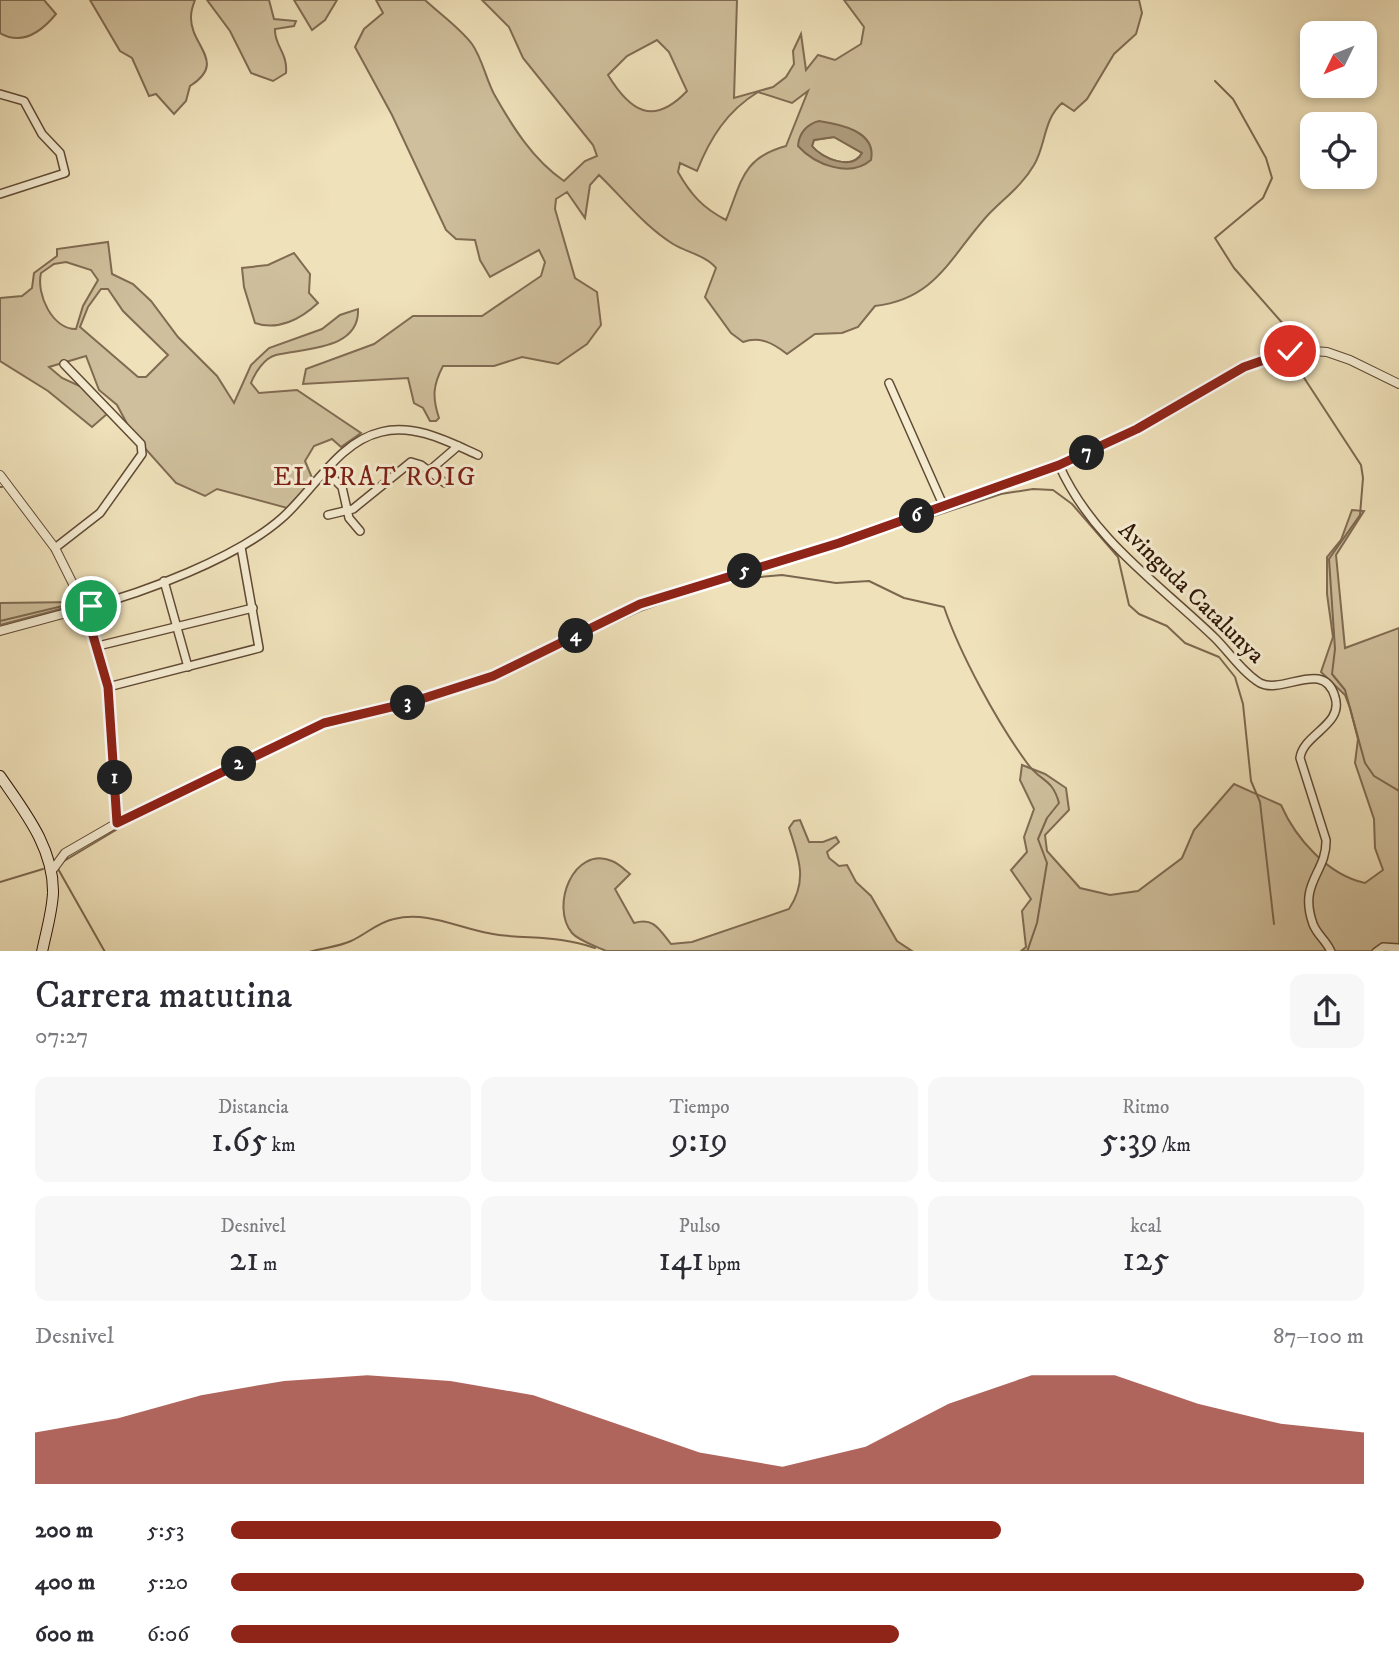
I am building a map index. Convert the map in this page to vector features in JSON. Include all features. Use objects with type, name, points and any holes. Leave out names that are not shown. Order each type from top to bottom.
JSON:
[{"type":"main road","points":[[0,776],[43,845],[57,857],[51,872],[52,902],[42,951]]},
{"type":"main road","points":[[20,807],[44,862],[48,897],[46,929]]},
{"type":"street","points":[[0,94],[24,102],[42,134],[60,153],[65,173],[0,194]]},
{"type":"street","points":[[48,897],[57,857],[117,823],[324,723],[455,689],[519,665],[640,604],[944,507],[1059,465],[1137,429],[1244,367],[1273,354],[1299,350],[1327,352],[1399,384]]},
{"type":"street","points":[[55,548],[100,513],[142,454],[141,444],[64,364]]},
{"type":"street","points":[[889,383],[944,507]]},
{"type":"street","points":[[0,631],[125,597],[241,547],[282,519],[348,449],[382,431],[425,433],[478,455]]},
{"type":"street","points":[[429,471],[458,446]]},
{"type":"street","points":[[328,515],[353,509],[411,462],[445,483]]},
{"type":"street","name":"Avinguda Catalunya","points":[[1059,465],[1072,495],[1111,544],[1213,636],[1258,681],[1272,686],[1297,679],[1321,679],[1332,689],[1336,702],[1334,715],[1303,748],[1300,758],[1326,845],[1310,886],[1309,904],[1314,926],[1331,951]]},
{"type":"street","points":[[327,472],[342,487],[347,510],[360,531]]},
{"type":"street","points":[[0,475],[55,548],[85,608],[108,687],[117,823]]},
{"type":"street","points":[[108,687],[259,648],[241,547]]},
{"type":"street","points":[[164,581],[188,667]]},
{"type":"street","points":[[97,646],[253,608]]},
{"type":"street","points":[[34,837],[57,857]]},
{"type":"street","points":[[1376,951],[1383,947],[1399,948]]},
{"type":"shaded area","points":[[0,0],[44,0],[56,14],[31,35],[8,37],[0,33]]},
{"type":"shaded area","points":[[90,0],[195,0],[191,15],[192,27],[207,61],[206,69],[190,86],[186,101],[174,114],[156,94],[149,96],[132,58],[120,51]]},
{"type":"shaded area","points":[[207,0],[269,0],[274,19],[296,21],[294,26],[275,29],[285,60],[286,73],[273,81],[251,73],[230,31]]},
{"type":"shaded area","points":[[294,0],[337,0],[325,20],[312,30]]},
{"type":"shaded area","points":[[376,0],[425,0],[456,27],[475,50],[494,94],[516,130],[533,153],[564,181],[585,161],[597,156],[593,145],[523,58],[509,27],[482,0],[737,0],[734,98],[773,87],[786,77],[794,64],[793,51],[801,34],[806,70],[818,55],[835,60],[861,44],[864,27],[844,0],[1139,0],[1142,13],[1136,34],[1114,54],[1087,99],[1074,111],[1062,103],[1056,110],[1029,173],[987,216],[940,274],[913,295],[875,306],[858,327],[842,333],[815,334],[787,354],[766,342],[743,342],[731,333],[705,297],[716,268],[707,260],[662,237],[599,175],[590,185],[585,218],[567,192],[556,199],[555,209],[575,278],[597,292],[601,325],[587,344],[558,364],[522,357],[494,366],[443,366],[435,391],[439,418],[430,421],[423,408],[414,403],[408,378],[303,384],[306,369],[374,344],[413,316],[482,316],[541,276],[545,262],[539,250],[490,277],[480,260],[475,240],[456,239],[446,230],[392,115],[355,47],[364,29],[383,13]],"holes":[[[657,40],[669,52],[687,91],[663,109],[643,110],[625,98],[608,75],[627,56]],[[808,91],[786,146],[771,151],[752,164],[740,183],[726,220],[704,206],[678,172],[680,163],[697,171],[721,126],[737,108],[758,92],[792,103]],[[834,137],[862,153],[851,161],[837,161],[817,151],[812,146],[814,140]]]},
{"type":"shaded area","points":[[815,122],[836,124],[855,131],[868,142],[871,160],[853,168],[833,167],[805,153],[798,146],[799,141],[807,127]],"holes":[[[834,137],[862,153],[852,161],[837,161],[812,146],[814,140]]]},
{"type":"shaded area","points":[[108,242],[112,274],[133,284],[151,301],[178,337],[217,376],[234,403],[251,365],[269,348],[322,329],[340,315],[358,309],[356,322],[350,333],[341,340],[329,345],[276,355],[260,366],[251,383],[259,393],[297,390],[361,433],[341,447],[332,439],[314,446],[305,461],[313,480],[287,508],[217,489],[205,496],[176,483],[133,435],[117,405],[99,390],[86,356],[49,367],[62,378],[84,388],[107,414],[92,427],[48,391],[0,361],[0,298],[22,296],[32,288],[34,273],[57,256],[57,249]],"holes":[[[66,262],[91,270],[98,280],[83,306],[76,329],[67,327],[53,317],[41,291],[41,273],[54,264]],[[101,289],[108,289],[123,311],[168,355],[146,377],[138,377],[80,327],[88,307]]]},
{"type":"shaded area","points":[[294,253],[310,274],[309,293],[318,303],[289,322],[272,326],[255,323],[244,287],[242,268],[268,265]]},
{"type":"shaded area","points":[[1352,510],[1364,511],[1336,555],[1345,648],[1399,628],[1399,951],[1021,951],[1026,947],[1022,911],[1031,899],[1011,870],[1027,852],[1024,837],[1034,809],[1020,780],[1022,765],[1045,774],[1066,788],[1069,810],[1045,835],[1047,851],[1080,888],[1110,895],[1138,891],[1182,858],[1194,830],[1234,784],[1281,805],[1304,843],[1338,872],[1365,883],[1383,870],[1375,848],[1374,819],[1355,763],[1358,739],[1350,708],[1345,695],[1321,672],[1333,637],[1327,594],[1327,557],[1341,540]]},
{"type":"shaded area","points":[[76,602],[72,606],[0,625],[0,603]]},
{"type":"shaded area","points":[[800,820],[809,842],[823,842],[836,837],[839,842],[827,852],[829,858],[839,866],[847,865],[856,882],[871,896],[897,941],[912,951],[606,951],[575,936],[566,922],[563,909],[569,881],[576,870],[586,862],[598,858],[614,862],[630,874],[615,889],[634,923],[651,923],[671,944],[692,942],[789,909],[798,889],[800,869],[789,828],[794,821]]},
{"type":"waterway","points":[[1215,81],[1233,99],[1266,158],[1272,178],[1263,198],[1215,238],[1234,268],[1285,326]]},
{"type":"waterway","points":[[1288,332],[1293,344]]},
{"type":"waterway","points":[[1294,356],[1295,364],[1361,465],[1363,478],[1360,515],[1329,559],[1335,649],[1332,674],[1345,690],[1365,763],[1374,776],[1399,791]]},
{"type":"waterway","points":[[849,544],[1001,494],[1033,489],[1053,490],[1072,504],[1118,557],[1129,605],[1139,614],[1167,626],[1185,643],[1219,657],[1235,677],[1243,704],[1251,781],[1260,802],[1274,924]]},
{"type":"waterway","points":[[753,576],[777,566]]},
{"type":"waterway","points":[[379,714],[480,685],[640,611],[708,587],[749,578],[782,575],[836,583],[869,581],[904,598],[944,607],[969,666],[992,708],[1027,763],[1053,788],[1059,803],[1047,818],[1038,839],[1047,863],[1037,923],[1027,951]]},
{"type":"waterway","points":[[0,621],[71,604],[74,600]]},
{"type":"waterway","points":[[64,861],[131,821],[251,763]]},
{"type":"waterway","points":[[57,867],[104,951]]},
{"type":"waterway","points":[[0,882],[43,869]]},
{"type":"waterway","points":[[313,951],[346,943],[382,923],[407,917],[434,919],[486,933],[558,940],[595,948]]},
{"type":"district","name":"EL PRAT ROIG","points":[[375,476]]},
{"type":"route","points":[[91,606],[85,608],[108,687],[117,823],[334,719],[412,702],[493,676],[640,604],[839,543],[992,491],[1059,465],[1137,429],[1244,367],[1273,354],[1290,351]]}]
